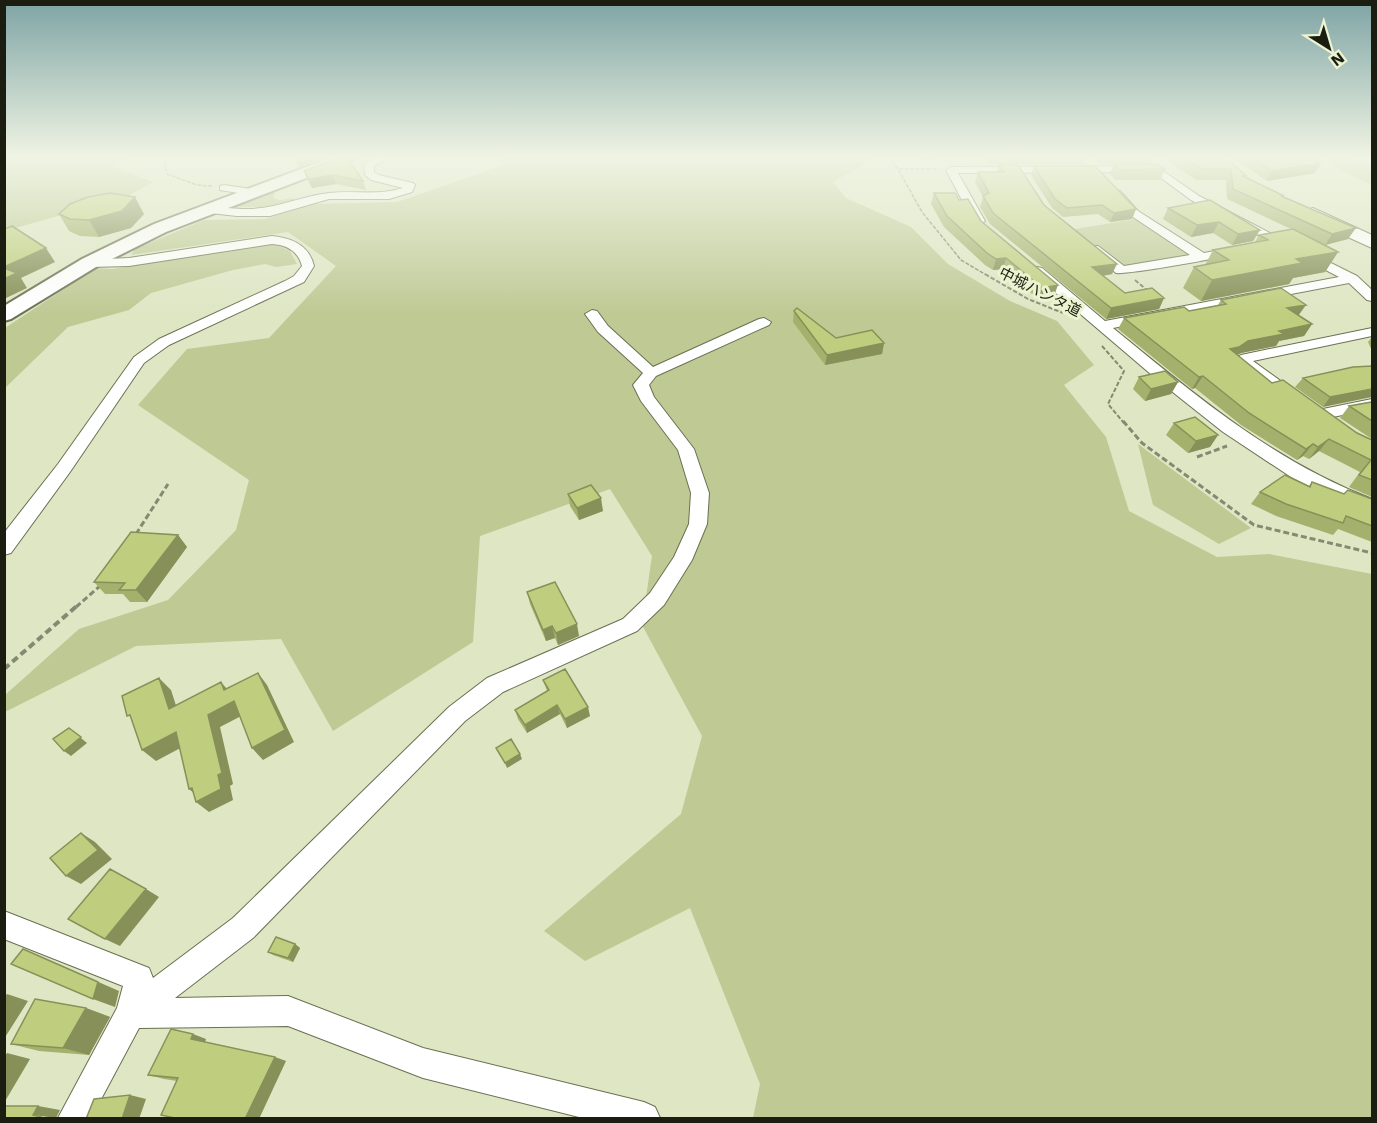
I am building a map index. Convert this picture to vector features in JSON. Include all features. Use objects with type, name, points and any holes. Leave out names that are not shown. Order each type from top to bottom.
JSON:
[{"type":"main road","points":[[1302,209],[1372,242]]},
{"type":"street","points":[[4,315],[89,263],[160,228],[204,210],[271,212],[280,209]]},
{"type":"street","points":[[973,209],[989,231]]},
{"type":"street","points":[[1131,209],[1202,257]]},
{"type":"street","points":[[1217,209],[1352,279],[1372,297]]},
{"type":"street","points":[[4,548],[64,468],[139,360],[164,342],[299,279],[308,266],[303,255],[291,243],[272,240],[129,262],[89,263]]},
{"type":"street","points":[[1086,243],[1121,270],[1283,243]]},
{"type":"street","points":[[1027,263],[1243,441],[1277,463],[1314,482],[1372,506]]},
{"type":"street","points":[[1102,326],[1372,275]]},
{"type":"street","points":[[592,314],[603,329],[651,374]]},
{"type":"street","points":[[131,1013],[243,928],[457,714],[495,685],[630,625],[657,599],[682,560],[699,524],[700,493],[686,449],[647,398],[641,385],[651,374],[764,322]]},
{"type":"street","points":[[1336,427],[1241,359],[1372,332]]},
{"type":"street","points":[[1318,416],[1372,404]]},
{"type":"street","points":[[6,930],[139,978],[131,1013],[74,1119]]},
{"type":"street","points":[[131,1013],[288,1011],[423,1063],[644,1119]]},
{"type":"path","name":"中城ハンタ道","points":[[921,209],[961,260],[1028,299],[1065,314]]},
{"type":"path","points":[[1121,270],[1175,311]]},
{"type":"path","points":[[1101,346],[1124,370],[1108,404],[1142,443],[1254,525],[1372,553]]},
{"type":"path","points":[[1197,457],[1243,441]]},
{"type":"path","points":[[134,538],[168,484]]},
{"type":"path","points":[[4,669],[105,580]]},
{"type":"green space","points":[[5,209],[81,209],[5,231]]},
{"type":"green space","points":[[297,209],[872,209],[911,227],[948,264],[1010,301],[1057,321],[1094,365],[1064,385],[1106,437],[1129,511],[1217,557],[1269,554],[1372,574],[1372,1118],[753,1118],[760,1084],[690,908],[585,961],[544,931],[681,814],[702,736],[642,625],[652,556],[610,489],[480,536],[473,642],[333,731],[281,639],[136,646],[5,712],[5,695],[79,629],[168,600],[236,530],[249,480],[138,405],[187,349],[269,338],[336,266],[288,232],[131,255],[135,249],[204,220],[265,219]]},
{"type":"green space","points":[[1142,218],[1202,257],[1121,270],[1069,230]]},
{"type":"green space","points":[[273,243],[290,251],[297,264],[276,267],[265,264],[233,270],[151,293],[129,310],[68,327],[5,388],[5,328],[96,268],[112,269]]},
{"type":"green space","points":[[1138,444],[1251,528],[1219,544],[1153,505]]},
{"type":"building","points":[[64,209],[123,209],[89,220],[70,219],[59,214]]},
{"type":"building","points":[[943,209],[974,209],[981,221],[1058,285],[1042,288],[1006,258],[996,259],[988,254],[947,216]]},
{"type":"building","points":[[991,209],[1049,209],[1117,264],[1092,267],[1125,293],[1152,288],[1164,298],[1111,308]]},
{"type":"building","points":[[1109,209],[1134,209],[1114,213]]},
{"type":"building","points":[[1170,209],[1226,209],[1260,230],[1238,234],[1219,222],[1197,225]]},
{"type":"building","points":[[1278,209],[1312,209],[1356,228],[1332,234]]},
{"type":"building","points":[[12,226],[46,248],[4,267],[4,229]]},
{"type":"building","points":[[1293,229],[1338,252],[1296,259],[1302,263],[1212,280],[1194,267],[1229,260],[1213,250],[1268,240],[1259,235]]},
{"type":"building","points":[[4,268],[17,273],[4,279]]},
{"type":"building","points":[[1281,288],[1306,305],[1287,308],[1312,324],[1279,331],[1284,334],[1248,341],[1239,347],[1230,349],[1272,383],[1283,380],[1357,433],[1372,440],[1372,480],[1359,475],[1371,460],[1329,439],[1318,447],[1313,444],[1306,449],[1249,413],[1124,318],[1184,307],[1189,311],[1226,304],[1221,300]]},
{"type":"building","points":[[797,308],[836,338],[872,330],[884,343],[827,355],[794,311]]},
{"type":"building","points":[[1372,366],[1372,389],[1330,397],[1303,378],[1353,367]]},
{"type":"building","points":[[1165,371],[1178,382],[1151,389],[1139,377]]},
{"type":"building","points":[[1372,402],[1372,421],[1349,406]]},
{"type":"building","points":[[1195,417],[1218,435],[1196,441],[1174,423]]},
{"type":"building","points":[[1285,475],[1310,487],[1312,482],[1344,494],[1348,490],[1372,499],[1372,526],[1346,516],[1343,523],[1286,504],[1260,492]]},
{"type":"building","points":[[591,485],[601,498],[577,508],[568,494]]},
{"type":"building","points":[[131,532],[178,535],[136,590],[119,590],[125,583],[94,582]]},
{"type":"building","points":[[555,582],[577,624],[556,633],[552,626],[543,630],[527,592]]},
{"type":"building","points":[[565,669],[588,707],[565,719],[557,705],[525,725],[515,710],[549,690],[543,680]]},
{"type":"building","points":[[258,673],[285,730],[252,748],[234,701],[208,715],[222,773],[218,775],[221,789],[196,802],[192,788],[189,789],[176,732],[142,750],[130,715],[127,716],[122,696],[159,678],[169,709],[221,682],[224,690]]},
{"type":"building","points":[[69,728],[81,737],[64,751],[53,739]]},
{"type":"building","points":[[511,739],[520,754],[505,763],[496,748]]},
{"type":"building","points":[[81,833],[98,850],[66,876],[50,858]]},
{"type":"building","points":[[110,869],[146,889],[105,939],[68,919]]},
{"type":"building","points":[[276,937],[295,944],[288,958],[268,952]]},
{"type":"building","points":[[23,949],[98,982],[93,999],[11,964]]},
{"type":"building","points":[[35,999],[86,1008],[63,1048],[11,1044]]},
{"type":"building","points":[[171,1029],[193,1034],[191,1039],[275,1057],[245,1119],[179,1119],[161,1115],[178,1078],[148,1075]]},
{"type":"building","points":[[130,1095],[122,1119],[86,1119],[94,1099]]},
{"type":"building","points":[[4,1106],[38,1106],[33,1115],[41,1117],[40,1119],[4,1119]]}]
